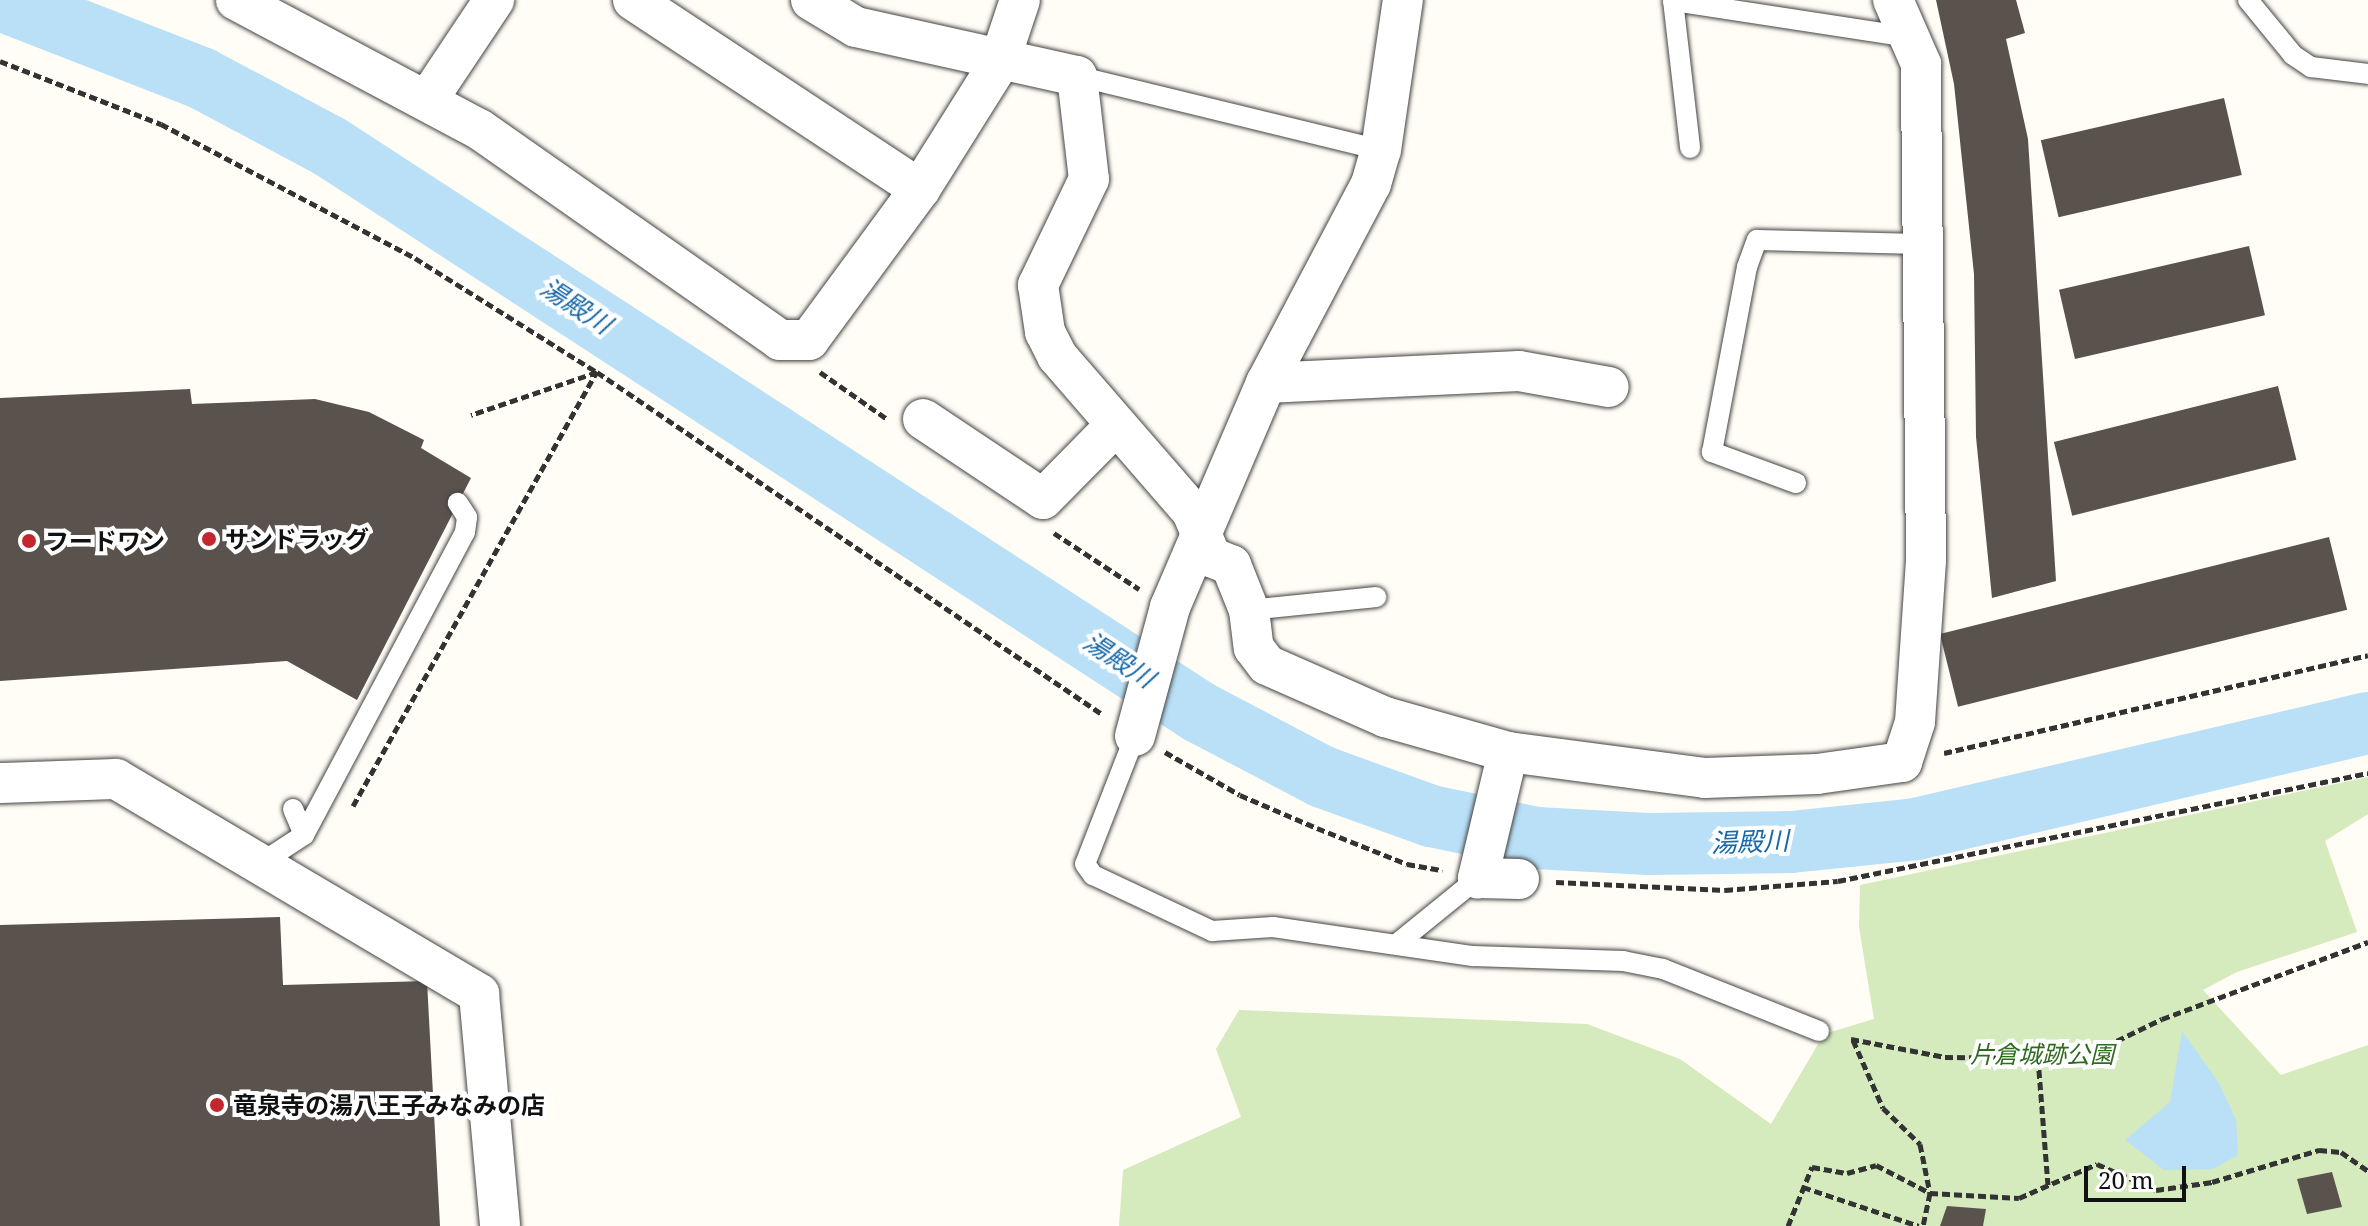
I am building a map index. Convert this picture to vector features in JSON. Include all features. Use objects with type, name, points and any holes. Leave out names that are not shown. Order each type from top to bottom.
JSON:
[{"type":"street","points":[[236,0],[428,99],[548,176],[780,340],[809,340],[920,189],[999,63],[1020,0]]},
{"type":"street","points":[[428,99],[494,0]]},
{"type":"street","points":[[811,0],[856,27],[999,63],[1077,76],[1088,135],[1089,179],[1082,202],[1046,259],[1038,285],[1038,310],[1057,356],[1192,512],[1211,557],[1231,565],[1249,610],[1254,648],[1267,665],[1385,717],[1506,757],[1705,778],[1817,774],[1902,762],[1915,722],[1926,560],[1920,244],[1921,64],[1893,0]]},
{"type":"street","points":[[1137,731],[1168,611],[1266,383],[1371,184],[1381,150],[1403,0]]},
{"type":"street","points":[[641,2],[920,189]]},
{"type":"street","points":[[1266,383],[1519,371],[1609,387]]},
{"type":"street","points":[[923,419],[1043,499],[1115,426]]},
{"type":"street","points":[[1493,875],[1506,757]]},
{"type":"street","points":[[0,783],[116,779],[479,994],[500,1226]]},
{"type":"lane","points":[[1690,148],[1673,0],[1909,37]]},
{"type":"lane","points":[[2248,0],[2293,55],[2311,67],[2368,74]]},
{"type":"lane","points":[[1077,76],[1381,150]]},
{"type":"lane","points":[[1796,483],[1712,452],[1747,267],[1757,240],[1920,244]]},
{"type":"lane","points":[[258,865],[304,835],[465,532],[467,517],[458,503]]},
{"type":"lane","points":[[1249,610],[1376,597]]},
{"type":"lane","points":[[1137,731],[1085,853],[1085,864],[1093,875],[1212,931],[1273,927],[1473,956],[1623,961],[1663,969],[1819,1031]]},
{"type":"lane","points":[[293,809],[304,835]]},
{"type":"lane","points":[[1398,943],[1493,875]]},
{"type":"path","points":[[0,61],[161,124],[415,258],[597,372],[1137,731],[1240,795],[1407,864],[1493,875],[1725,890],[1838,881],[2368,773]]},
{"type":"path","points":[[471,415],[597,372]]},
{"type":"path","points":[[347,818],[597,372]]},
{"type":"path","points":[[1902,762],[2368,655]]},
{"type":"path","points":[[1819,1031],[1945,1057],[2038,1058],[2106,1046],[2201,1003],[2368,942]]},
{"type":"path","points":[[1803,1187],[1921,1226],[1930,1193],[1920,1144],[1883,1108],[1853,1040]]},
{"type":"path","points":[[2038,1058],[2048,1185]]},
{"type":"path","points":[[1788,1226],[1812,1167],[1847,1173],[1876,1165],[1930,1193],[2019,1198],[2097,1164],[2156,1190],[2212,1182],[2319,1150],[2341,1152],[2368,1171]]},
{"type":"green space","name":"片倉城跡公園","points":[[2368,777],[2368,814],[2325,841],[2357,932],[2237,972],[2203,990],[2281,1075],[2368,1045],[2368,1226],[1119,1226],[1123,1170],[1241,1117],[1216,1049],[1239,1010],[1587,1024],[1680,1059],[1771,1124],[1824,1034],[1874,1019],[1859,927],[1860,885]]},
{"type":"water","points":[[2182,1031],[2219,1083],[2236,1120],[2238,1155],[2213,1169],[2164,1170],[2125,1140],[2170,1102]]},
{"type":"building","points":[[1936,0],[2016,0],[2025,33],[2006,39],[2028,139],[2056,581],[1992,598],[1976,437],[1974,274],[1954,84]]},
{"type":"building","points":[[2224,98],[2242,175],[2059,217],[2041,140]]},
{"type":"building","points":[[2249,246],[2265,315],[2075,359],[2059,290]]},
{"type":"building","points":[[2278,386],[2296,460],[2072,516],[2054,442]]},
{"type":"building","points":[[190,389],[192,404],[315,399],[369,412],[424,440],[421,448],[471,478],[357,700],[287,661],[0,681],[0,398]]},
{"type":"building","points":[[2329,537],[2347,610],[1958,707],[1940,634]]},
{"type":"building","name":"竜泉寺の湯八王子みなみの店","points":[[280,917],[283,985],[427,981],[440,1226],[0,1226],[0,925]]},
{"type":"building","points":[[2332,1172],[2342,1207],[2307,1214],[2297,1179]]},
{"type":"building","points":[[1947,1206],[1986,1209],[1983,1226],[1940,1226]]},
{"type":"waterway","name":"湯殿川","points":[[1,0],[201,78],[329,146],[1199,712],[1323,777],[1431,816],[1536,838],[1648,844],[1791,842],[1916,829],[2368,723]]},
{"type":"place","name":"サンドラッグ","points":[[209,539]]},
{"type":"place","name":"フードワン","points":[[29,541]]},
{"type":"place","name":"竜泉寺の湯八王子みなみの店","points":[[217,1105]]}]
